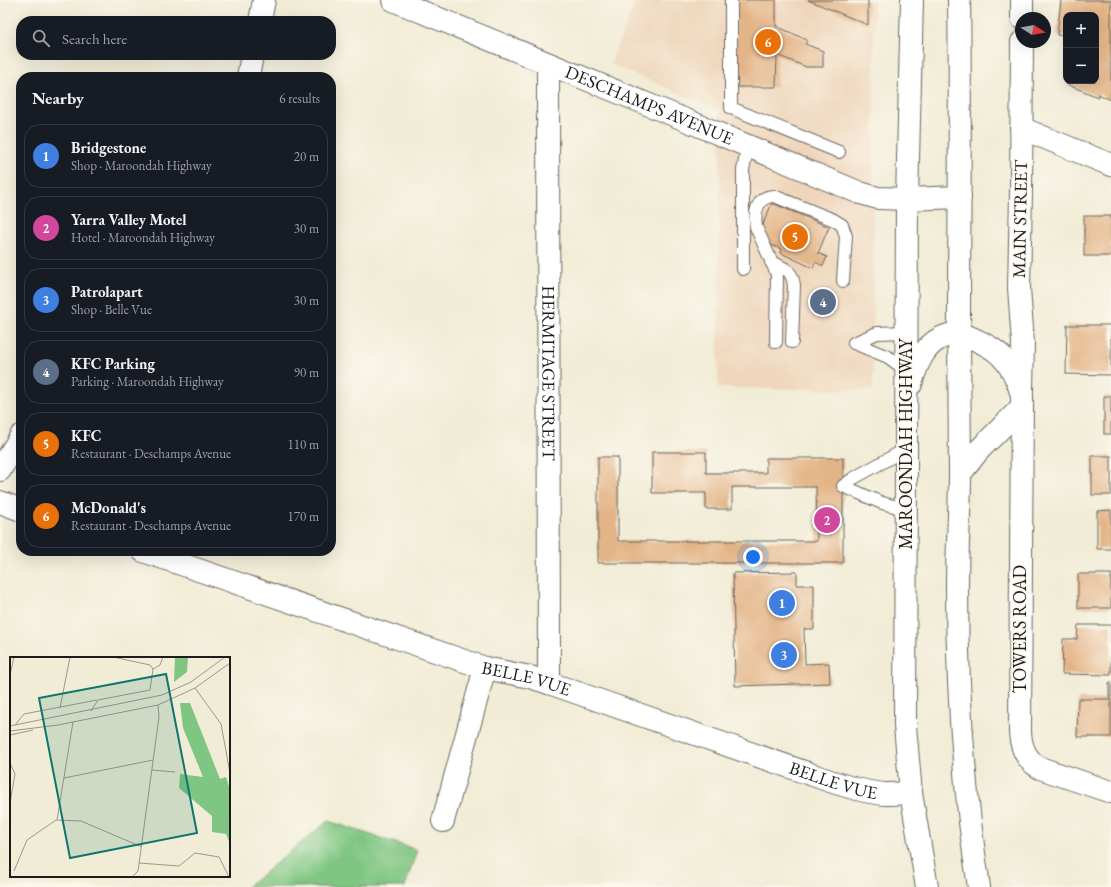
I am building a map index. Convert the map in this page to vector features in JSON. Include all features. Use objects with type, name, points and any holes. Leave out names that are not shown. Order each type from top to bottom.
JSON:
[{"type":"main road","points":[[261,16],[264,0]]},
{"type":"main road","name":"DESCHAMPS AVENUE","points":[[393,0],[860,193],[878,198],[907,199],[960,197]]},
{"type":"main road","name":"MAROONDAH HIGHWAY","points":[[912,0],[907,199],[905,726],[911,793],[927,887]]},
{"type":"main road","points":[[959,0],[961,96],[959,333],[960,474],[957,584],[960,707],[971,834],[979,887]]},
{"type":"main road","points":[[1022,0],[1022,12]]},
{"type":"main road","name":"MAIN STREET","points":[[1022,48],[1019,288],[1023,343],[1022,401]]},
{"type":"main road","points":[[249,72],[251,60]]},
{"type":"main road","name":"HERMITAGE STREET","points":[[548,64],[549,683]]},
{"type":"main road","points":[[1021,128],[1111,165]]},
{"type":"main road","points":[[906,399],[917,367],[928,348],[936,340],[942,337],[959,333],[988,344],[1001,355],[1015,376],[1022,401],[960,474]]},
{"type":"main road","name":"TOWERS ROAD","points":[[1022,401],[1020,741],[1026,756],[1034,765],[1111,792]]},
{"type":"main road","points":[[0,470],[16,444]]},
{"type":"main road","points":[[0,502],[16,508]]},
{"type":"main road","name":"BELLE VUE","points":[[158,556],[485,668],[530,677],[549,683],[830,782],[877,793],[911,793]]},
{"type":"main road","points":[[443,821],[485,668]]},
{"type":"lane","points":[[731,0],[731,108],[839,152]]},
{"type":"lane","points":[[743,269],[743,170],[748,146]]},
{"type":"lane","points":[[776,342],[777,274],[756,227],[757,206],[763,198],[774,196],[834,220],[842,226],[846,236],[843,281]]},
{"type":"lane","points":[[771,262],[789,271],[792,277],[794,285],[792,342]]},
{"type":"lane","points":[[907,332],[877,333],[854,343],[888,357],[907,371]]},
{"type":"lane","points":[[905,509],[882,503],[843,486],[854,478],[906,449]]},
{"type":"shaded area","points":[[636,0],[874,0],[873,390],[718,388],[720,110],[610,64]]},
{"type":"green space","points":[[328,821],[417,850],[405,887],[247,887]]},
{"type":"building","points":[[736,0],[776,0],[776,26],[807,40],[805,44],[823,51],[823,67],[806,67],[777,55],[776,87],[736,87]]},
{"type":"building","points":[[808,0],[868,0],[868,25]]},
{"type":"building","points":[[1061,0],[1111,0],[1111,100],[1098,94],[1098,97],[1066,84],[1099,84],[1099,12],[1063,12],[1063,36],[1057,35]]},
{"type":"building","points":[[772,203],[829,227],[818,253],[827,257],[823,266],[815,262],[813,268],[781,253],[782,249],[768,244],[762,231],[763,224]]},
{"type":"building","points":[[1084,216],[1111,216],[1111,256],[1084,256]]},
{"type":"building","points":[[1067,325],[1111,325],[1111,375],[1066,374]]},
{"type":"building","points":[[1104,396],[1111,396],[1111,434],[1104,434]]},
{"type":"building","points":[[652,452],[706,452],[706,473],[766,473],[766,458],[843,458],[843,563],[598,563],[598,457],[618,457],[618,541],[817,541],[816,487],[732,487],[732,509],[706,509],[706,493],[652,493]]},
{"type":"building","points":[[1092,456],[1111,456],[1111,495],[1092,495]]},
{"type":"building","points":[[1111,510],[1111,549],[1097,549],[1097,511]]},
{"type":"building","points":[[797,572],[797,585],[814,585],[814,629],[804,629],[805,664],[829,663],[830,683],[735,686],[733,573]]},
{"type":"building","points":[[1078,574],[1111,574],[1111,608],[1078,608]]},
{"type":"building","points":[[1078,625],[1111,625],[1111,675],[1062,674],[1063,639],[1077,639]]},
{"type":"building","points":[[1109,683],[1111,683],[1111,697],[1109,697]]},
{"type":"building","points":[[1078,699],[1111,699],[1111,737],[1077,737]]},
{"type":"place","name":"McDonald's","points":[[768,42]]},
{"type":"place","name":"KFC","points":[[795,237]]},
{"type":"place","name":"KFC Parking","points":[[823,302]]},
{"type":"place","name":"Yarra Valley Motel","points":[[827,520]]},
{"type":"place","name":"Bridgestone","points":[[782,603]]},
{"type":"place","name":"Patrolapart","points":[[784,655]]}]
